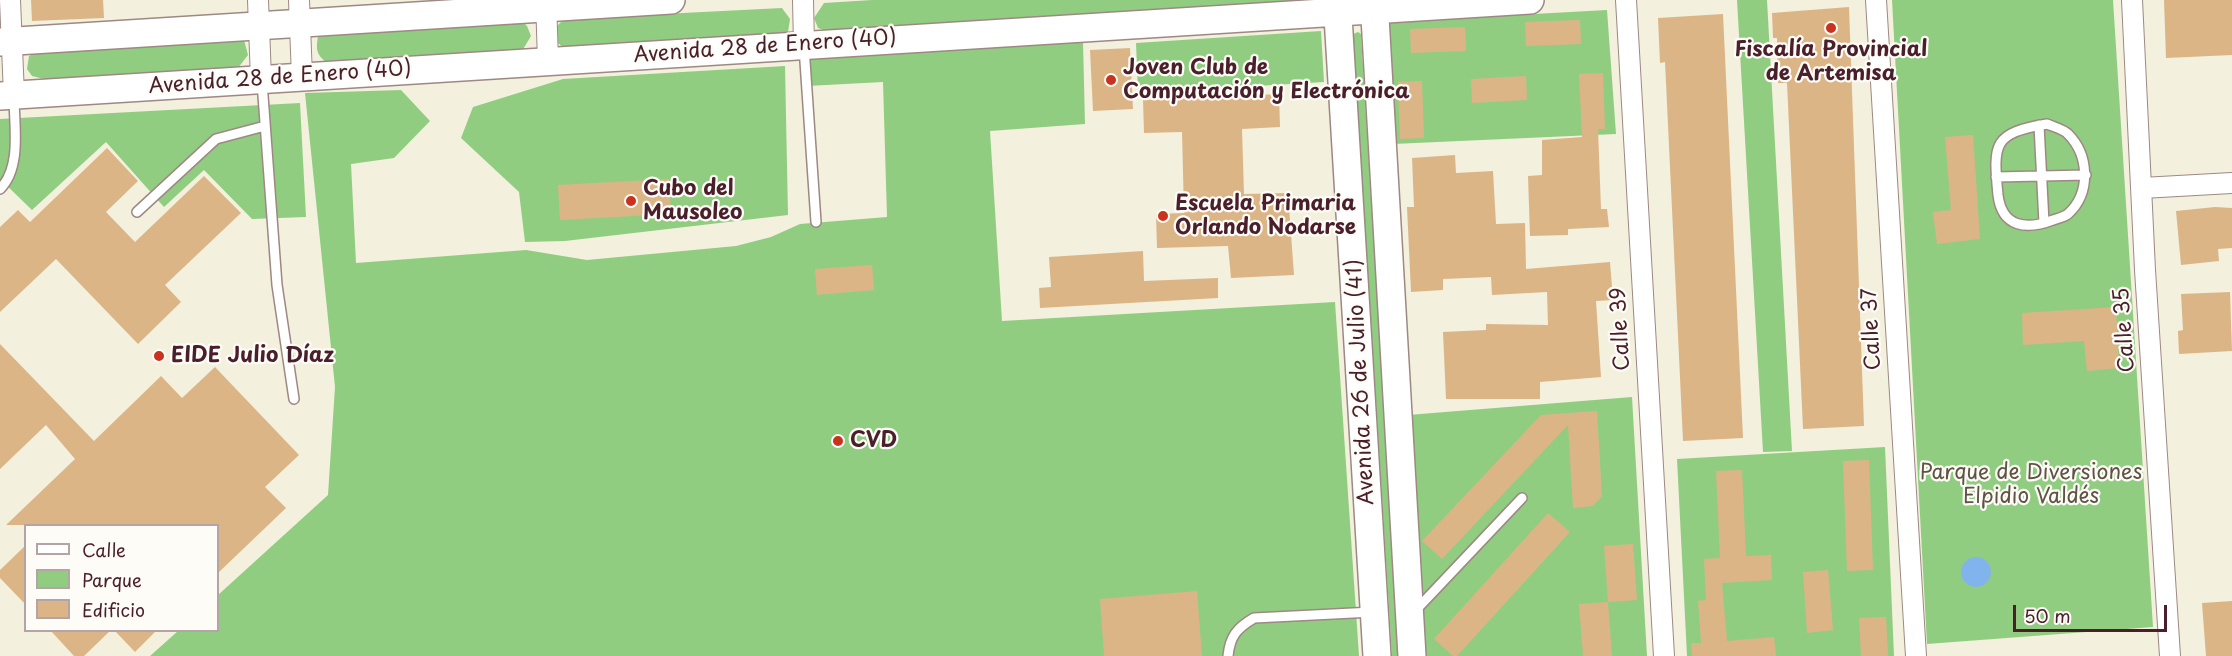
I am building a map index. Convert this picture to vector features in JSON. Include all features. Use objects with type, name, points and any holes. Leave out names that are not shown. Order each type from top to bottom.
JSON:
[{"type":"main road","points":[[6,41],[259,13],[671,0]]},
{"type":"main road","name":"Avenida 28 de Enero (40)","points":[[7,96],[804,45],[1338,6],[1530,0]]},
{"type":"main road","name":"Avenida 26 de Julio (41)","points":[[1373,5],[1412,656]]},
{"type":"main road","name":"Avenida 26 de Julio (41)","points":[[1338,6],[1377,656]]},
{"type":"street","points":[[7,96],[6,41],[10,0]]},
{"type":"street","points":[[803,0],[804,45]]},
{"type":"street","name":"Calle 39","points":[[1626,0],[1664,656]]},
{"type":"street","name":"Calle 37","points":[[1876,0],[1916,656]]},
{"type":"street","name":"Calle 35","points":[[2132,0],[2170,656]]},
{"type":"street","points":[[546,4],[548,61]]},
{"type":"street","points":[[300,11],[302,77]]},
{"type":"street","points":[[259,13],[261,79]]},
{"type":"street","points":[[2142,188],[2232,183]]},
{"type":"lane","points":[[804,45],[816,222]]},
{"type":"lane","points":[[261,79],[278,285],[294,399]]},
{"type":"lane","points":[[0,189],[5,184],[14,156],[7,96]]},
{"type":"lane","points":[[2048,124],[2067,132],[2081,152],[2086,175],[2078,203],[2067,215],[2044,223],[2022,226],[2006,218],[1999,204],[1995,153],[2004,137],[2023,128],[2048,124]]},
{"type":"lane","points":[[2039,125],[2044,223]]},
{"type":"lane","points":[[137,212],[216,139],[265,126]]},
{"type":"lane","points":[[1996,177],[2086,175]]},
{"type":"lane","points":[[1410,618],[1522,498]]},
{"type":"lane","points":[[1228,656],[1230,638],[1242,625],[1254,618],[1374,612]]},
{"type":"green space","points":[[872,0],[1310,0],[827,31],[818,28],[814,18],[824,3]]},
{"type":"green space","points":[[1737,0],[1767,0],[1792,451],[1763,452]]},
{"type":"green space","name":"Parque de Diversiones Elpidio Valdés","points":[[1892,0],[2113,0],[2153,627],[1927,644]]},
{"type":"green space","points":[[782,8],[790,19],[788,32],[783,37],[566,50],[558,43],[554,35],[557,26],[564,19]]},
{"type":"green space","points":[[1607,10],[1616,134],[1393,144],[1387,22]]},
{"type":"green space","points":[[520,19],[527,26],[531,36],[522,51],[326,62],[320,56],[317,48],[318,36],[327,29]]},
{"type":"green space","points":[[1321,31],[1324,82],[1138,93],[1136,43]]},
{"type":"green space","points":[[1358,32],[1361,34],[1399,656],[1392,656],[1353,34]]},
{"type":"green space","points":[[233,37],[244,40],[248,55],[238,68],[44,79],[32,76],[27,69],[29,56],[41,50]]},
{"type":"green space","name":"CVD","points":[[1083,41],[1085,124],[990,131],[1002,321],[1335,302],[1359,656],[150,656],[177,632],[219,632],[219,594],[328,495],[335,387],[305,93],[401,90],[430,121],[394,158],[351,164],[356,263],[526,250],[587,260],[736,246],[771,237],[800,224],[887,217],[883,82],[807,86],[805,59]]},
{"type":"green space","points":[[785,66],[788,215],[565,241],[525,242],[519,192],[461,138],[473,107],[563,79]]},
{"type":"green space","points":[[300,103],[306,217],[252,219],[204,170],[164,207],[106,142],[32,210],[0,179],[0,119]]},
{"type":"green space","points":[[1632,397],[1647,656],[1424,656],[1408,415]]},
{"type":"green space","points":[[1885,447],[1894,656],[1687,656],[1677,459]]},
{"type":"water","points":[[1976,557],[1987,561],[1991,572],[1987,583],[1976,587],[1965,583],[1961,572],[1965,561]]},
{"type":"building","points":[[31,0],[103,0],[104,18],[32,21]]},
{"type":"building","points":[[2164,0],[2232,0],[2232,55],[2166,58]]},
{"type":"building","points":[[1849,7],[1864,426],[1803,429],[1787,83],[1778,83],[1777,38],[1773,38],[1772,13]]},
{"type":"building","points":[[1723,14],[1743,438],[1683,441],[1665,62],[1660,63],[1658,18]]},
{"type":"building","points":[[1580,20],[1581,44],[1526,46],[1525,22]]},
{"type":"building","points":[[1465,27],[1466,51],[1411,53],[1410,29]]},
{"type":"building","name":"Joven Club de Computación y Electrónica","points":[[1130,48],[1133,109],[1093,111],[1090,50]]},
{"type":"building","points":[[1603,73],[1605,129],[1598,129],[1601,209],[1607,209],[1609,227],[1568,229],[1568,235],[1530,236],[1528,176],[1542,175],[1542,140],[1582,137],[1579,74]]},
{"type":"building","points":[[1526,76],[1527,100],[1472,103],[1471,79]]},
{"type":"building","points":[[1422,81],[1424,138],[1400,139],[1398,82]]},
{"type":"building","points":[[1279,94],[1280,127],[1242,129],[1244,194],[1288,193],[1294,275],[1231,278],[1228,246],[1157,248],[1156,214],[1184,213],[1182,132],[1144,133],[1143,100]]},
{"type":"building","points":[[1973,135],[1980,239],[1937,244],[1933,212],[1951,210],[1945,137]]},
{"type":"building","points":[[107,148],[138,181],[106,212],[135,242],[204,176],[241,213],[165,285],[181,302],[138,344],[56,259],[0,312],[0,227],[18,210],[30,222]]},
{"type":"building","points":[[1455,155],[1456,173],[1493,171],[1496,224],[1525,223],[1526,269],[1610,262],[1613,300],[1596,301],[1601,377],[1540,382],[1540,399],[1446,399],[1443,332],[1486,330],[1486,324],[1548,325],[1547,292],[1492,295],[1491,277],[1443,279],[1443,290],[1411,292],[1407,207],[1414,207],[1412,158]]},
{"type":"building","points":[[669,179],[671,214],[560,220],[558,185]]},
{"type":"building","points":[[2215,207],[2232,208],[2232,248],[2218,249],[2219,261],[2181,265],[2176,211]]},
{"type":"building","points":[[1143,251],[1144,281],[1218,278],[1218,298],[1040,308],[1039,288],[1051,287],[1049,257]]},
{"type":"building","points":[[872,265],[874,290],[817,295],[815,269]]},
{"type":"building","points":[[2230,292],[2232,351],[2179,354],[2178,331],[2183,330],[2181,294]]},
{"type":"building","points":[[2116,307],[2119,368],[2087,371],[2084,341],[2023,345],[2022,313]]},
{"type":"building","points":[[0,344],[94,441],[161,376],[182,398],[215,367],[299,455],[265,487],[286,508],[219,572],[219,524],[6,525],[75,459],[46,425],[0,469]]},
{"type":"building","points":[[1597,411],[1602,496],[1593,506],[1573,508],[1568,425],[1442,559],[1422,541],[1541,415]]},
{"type":"building","points":[[1869,460],[1873,570],[1847,571],[1843,461]]},
{"type":"building","points":[[1742,470],[1746,556],[1771,555],[1772,580],[1722,583],[1727,641],[1774,637],[1776,656],[1692,656],[1691,643],[1701,643],[1698,601],[1706,600],[1704,559],[1720,558],[1716,471]]},
{"type":"building","points":[[1548,513],[1570,532],[1457,656],[1453,656],[1434,639]]},
{"type":"building","points":[[1633,544],[1637,600],[1608,602],[1604,546]]},
{"type":"building","points":[[24,547],[24,603],[0,578],[0,570]]},
{"type":"building","points":[[1828,570],[1833,630],[1807,633],[1803,572]]},
{"type":"building","points":[[1197,591],[1202,656],[1104,656],[1100,599]]},
{"type":"building","points":[[2232,601],[2232,656],[2206,656],[2202,603]]},
{"type":"building","points":[[1608,602],[1612,656],[1583,656],[1579,604]]},
{"type":"building","points":[[1886,617],[1888,656],[1861,656],[1859,618]]},
{"type":"building","points":[[52,632],[109,632],[84,656],[74,656]]},
{"type":"building","points":[[116,632],[155,632],[135,652]]},
{"type":"place","name":"Fiscalía Provincial de Artemisa","points":[[1831,28]]},
{"type":"place","name":"Joven Club de Computación y Electrónica","points":[[1111,80]]},
{"type":"place","name":"Cubo del Mausoleo","points":[[631,201]]},
{"type":"place","name":"Escuela Primaria Orlando Nodarse","points":[[1163,216]]},
{"type":"place","name":"EIDE Julio Díaz","points":[[159,356]]},
{"type":"place","name":"CVD","points":[[838,441]]}]
